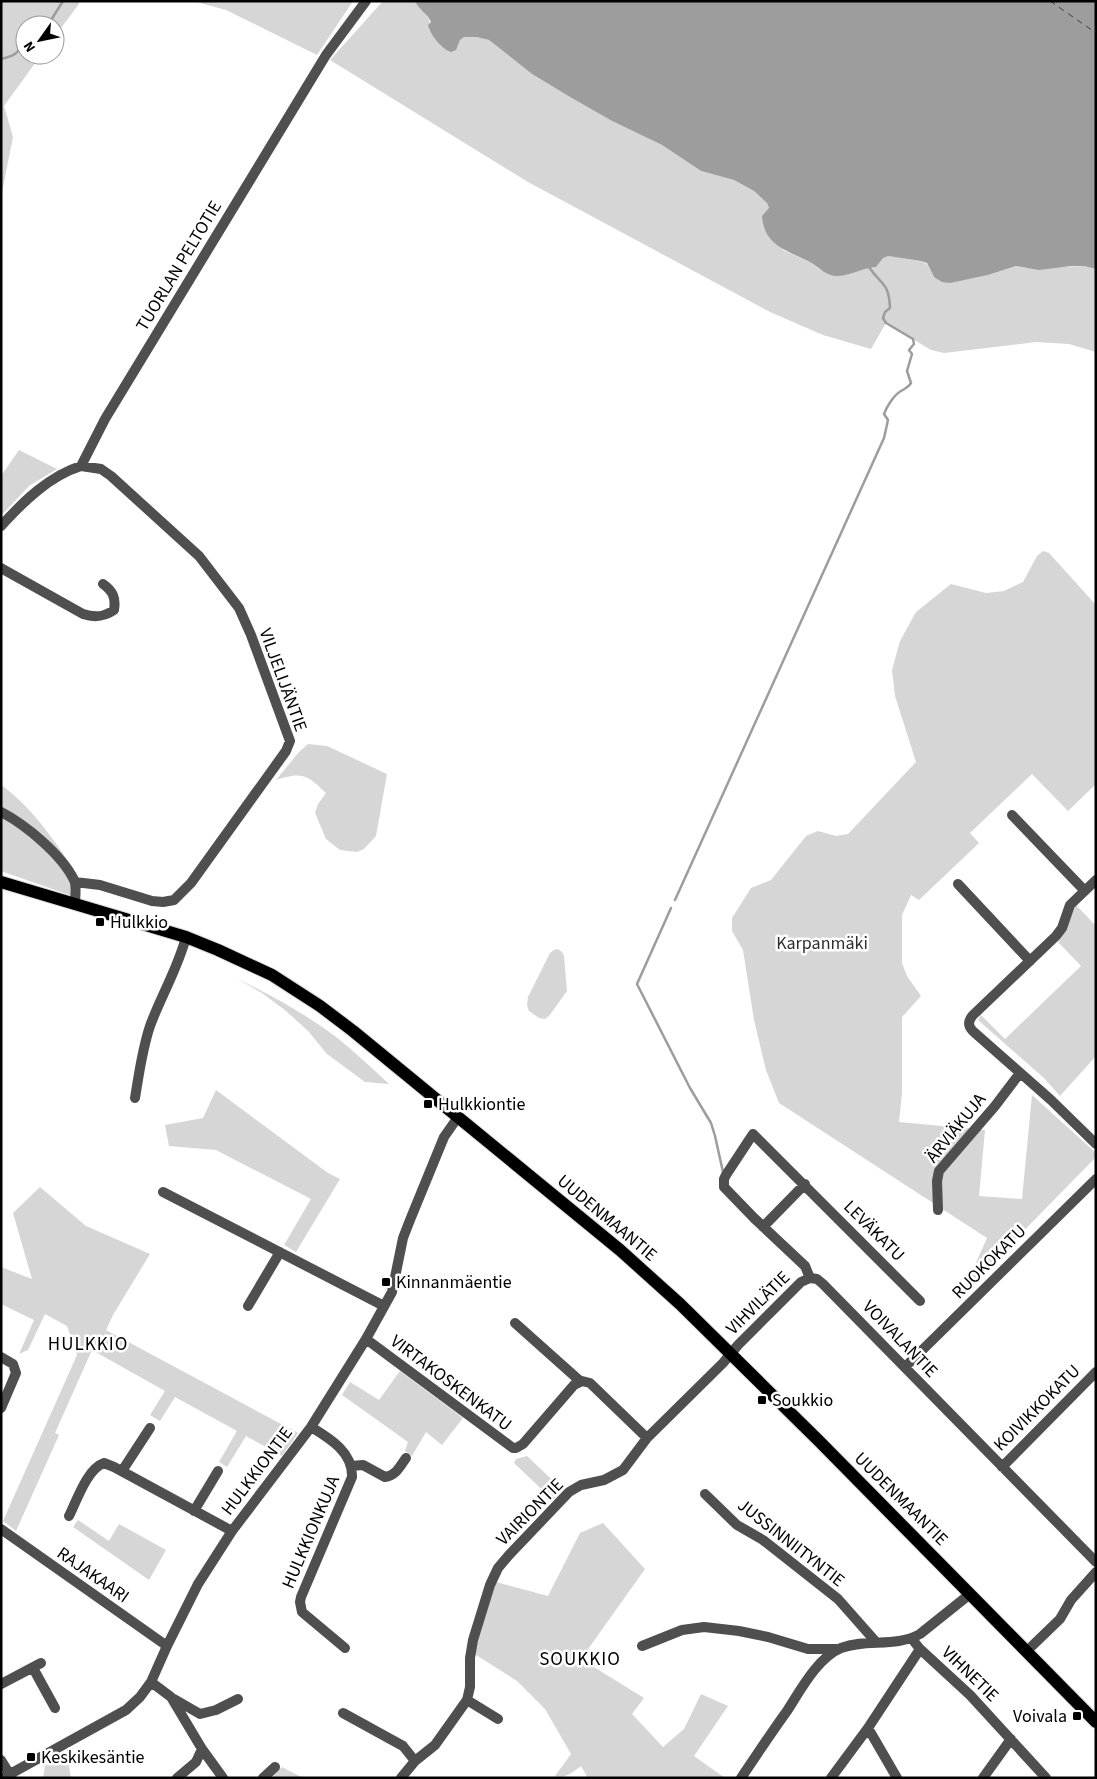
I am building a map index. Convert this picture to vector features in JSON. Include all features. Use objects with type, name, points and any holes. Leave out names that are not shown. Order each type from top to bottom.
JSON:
[{"type":"main road","name":"UUDENMAANTIE","points":[[1,882],[186,937],[250,964],[291,987],[353,1031],[638,1266],[731,1353],[1096,1722]]},
{"type":"street","name":"TUORLAN PELTOTIE","points":[[82,466],[105,419],[321,63],[342,31],[366,1]]},
{"type":"street","points":[[1,526],[26,500],[43,487],[74,468],[82,466]]},
{"type":"street","name":"VILJELIJÄNTIE","points":[[75,882],[100,885],[152,901],[174,900],[191,883],[286,751],[290,741],[251,635],[238,608],[218,580],[199,556],[111,476],[101,469],[82,466]]},
{"type":"street","points":[[1,568],[91,617],[106,615],[114,610],[114,596],[110,589],[103,584]]},
{"type":"street","points":[[1,812],[11,817],[51,850],[75,882],[75,904]]},
{"type":"street","points":[[1012,815],[1084,890]]},
{"type":"street","points":[[1096,880],[1070,905],[1060,932],[973,1015],[968,1022],[972,1030],[1096,1144]]},
{"type":"street","points":[[958,884],[1030,961]]},
{"type":"street","points":[[135,1098],[142,1055],[150,1027],[182,953],[186,937]]},
{"type":"street","name":"ÄRVIÄKUJA","points":[[938,1210],[936,1180],[939,1171],[995,1106],[1020,1073]]},
{"type":"street","name":"HULKKIONTIE","points":[[8,1777],[126,1710],[140,1697],[151,1682],[198,1584],[232,1532],[311,1427],[366,1339],[392,1292],[403,1238],[444,1136],[458,1117]]},
{"type":"street","name":"LEVÄKATU","points":[[753,1134],[920,1301]]},
{"type":"street","name":"VOIVALANTIE","points":[[753,1134],[726,1174],[724,1182],[727,1190],[805,1266],[810,1278],[823,1284],[1096,1562]]},
{"type":"street","name":"RUOKOKATU","points":[[905,1367],[1096,1179]]},
{"type":"street","points":[[763,1227],[805,1184]]},
{"type":"street","points":[[163,1192],[384,1306]]},
{"type":"street","points":[[248,1306],[280,1252]]},
{"type":"street","name":"VIHVILÄTIE","points":[[731,1353],[801,1282],[810,1278]]},
{"type":"street","points":[[515,1323],[580,1381],[590,1383],[647,1438]]},
{"type":"street","name":"VIRTAKOSKENKATU","points":[[366,1339],[513,1448],[523,1444],[574,1385],[580,1381]]},
{"type":"street","name":"VAIRIONTIE","points":[[467,1700],[470,1687],[470,1658],[473,1640],[490,1584],[498,1568],[563,1497],[581,1485],[604,1480],[617,1474],[628,1464],[647,1438],[731,1353]]},
{"type":"street","points":[[1,1356],[13,1364],[16,1373],[1,1408]]},
{"type":"street","name":"KOIVIKKOKATU","points":[[1002,1467],[1096,1372]]},
{"type":"street","name":"HULKKIONKUJA","points":[[311,1427],[335,1444],[345,1455],[353,1471],[351,1483],[300,1602],[302,1612],[306,1617],[345,1648]]},
{"type":"street","points":[[122,1472],[150,1428]]},
{"type":"street","points":[[351,1466],[363,1465],[381,1475],[389,1477],[395,1473],[406,1458]]},
{"type":"street","points":[[69,1516],[91,1473],[98,1465],[104,1463],[232,1532]]},
{"type":"street","points":[[194,1511],[218,1472]]},
{"type":"street","name":"JUSSINNIITYNTIE","points":[[705,1494],[737,1525],[763,1540],[838,1599],[876,1642]]},
{"type":"street","name":"RAJAKAARI","points":[[1,1529],[167,1646]]},
{"type":"street","points":[[1032,1646],[1060,1618],[1071,1600],[1096,1572]]},
{"type":"street","points":[[642,1646],[682,1630],[704,1628],[749,1633],[808,1649],[838,1649],[876,1642],[897,1642],[920,1634],[970,1594]]},
{"type":"street","name":"VIHNETIE","points":[[912,1638],[920,1649],[956,1680],[1046,1778]]},
{"type":"street","points":[[741,1778],[815,1670],[838,1649]]},
{"type":"street","points":[[831,1778],[868,1728],[920,1649]]},
{"type":"street","points":[[1,1684],[37,1665],[55,1708]]},
{"type":"street","points":[[151,1682],[192,1711],[200,1714],[216,1710],[238,1698]]},
{"type":"street","points":[[171,1697],[202,1749],[223,1778]]},
{"type":"street","points":[[403,1777],[415,1761],[435,1745],[467,1700],[498,1719]]},
{"type":"street","points":[[343,1713],[403,1746],[415,1761]]},
{"type":"street","points":[[868,1728],[897,1778]]},
{"type":"street","points":[[983,1778],[1010,1739]]},
{"type":"street","points":[[177,1778],[196,1762],[202,1749]]},
{"type":"street","points":[[1,1760],[8,1777]]},
{"type":"street","points":[[263,1778],[275,1767]]},
{"type":"green space","points":[[1,1],[79,1],[79,4],[65,23],[65,15],[15,15],[15,65],[34,65],[4,106],[13,137],[1,197]]},
{"type":"green space","points":[[193,1],[353,1],[317,55],[226,10]]},
{"type":"green space","points":[[383,1],[415,1],[428,17],[429,30],[434,36],[458,44],[464,37],[489,40],[532,74],[612,121],[662,145],[701,171],[734,180],[754,191],[767,203],[783,250],[810,262],[820,270],[846,275],[856,270],[876,267],[883,257],[888,256],[921,261],[927,264],[934,277],[963,280],[988,275],[1016,266],[1026,268],[1084,266],[1096,269],[1096,352],[1069,344],[1036,342],[944,353],[931,350],[886,323],[871,349],[823,335],[770,312],[528,182],[330,60]]},
{"type":"green space","points":[[19,450],[57,469],[29,486],[1,516],[1,476]]},
{"type":"green space","name":"Karpanmäki","points":[[1043,551],[1049,553],[1096,605],[1096,784],[1068,811],[1032,774],[970,833],[979,843],[919,900],[911,895],[902,915],[902,963],[907,976],[921,996],[902,1017],[902,1093],[899,1122],[985,1130],[979,1196],[1022,1199],[1032,1095],[1096,1153],[1096,1157],[962,1294],[987,1238],[779,1103],[766,1070],[754,1020],[743,950],[732,931],[732,918],[751,888],[771,880],[806,836],[818,831],[836,836],[848,834],[916,762],[895,696],[892,670],[900,641],[916,612],[951,584],[986,593],[1004,591],[1023,582],[1037,556]]},
{"type":"green space","points":[[308,744],[327,746],[387,774],[376,836],[364,849],[357,852],[340,850],[326,839],[315,813],[318,804],[326,793],[308,778],[292,776],[276,780]]},
{"type":"green space","points":[[1,785],[14,795],[36,818],[56,843],[83,883],[75,897],[1,871]]},
{"type":"green space","points":[[1076,905],[1096,926],[1096,1056],[1060,1096],[1044,1078],[978,1020],[981,1015],[1005,1039],[1081,966],[1058,942]]},
{"type":"green space","points":[[558,949],[564,956],[567,991],[549,1016],[545,1019],[539,1018],[529,1011],[527,1005],[528,997],[550,953]]},
{"type":"green space","points":[[236,978],[290,1006],[328,1031],[389,1084],[365,1082],[327,1054],[308,1031],[286,1011],[262,993]]},
{"type":"green space","points":[[216,1090],[328,1173],[340,1179],[296,1252],[284,1245],[311,1199],[216,1150],[169,1146],[165,1125],[203,1118]]},
{"type":"green space","points":[[40,1187],[86,1226],[150,1254],[106,1330],[298,1433],[282,1456],[246,1436],[227,1467],[219,1462],[237,1431],[175,1397],[160,1421],[150,1415],[165,1391],[92,1350],[55,1433],[59,1435],[16,1531],[3,1521],[77,1355],[67,1326],[45,1314],[28,1350],[19,1354],[34,1320],[1,1304],[1,1267],[32,1279],[13,1213]]},
{"type":"green space","points":[[400,1371],[463,1418],[442,1445],[426,1432],[412,1456],[405,1451],[408,1442],[342,1395],[350,1382],[379,1400]]},
{"type":"green space","points":[[527,1456],[563,1490],[553,1500],[514,1463],[516,1459]]},
{"type":"green space","points":[[78,1520],[109,1541],[119,1524],[166,1550],[149,1580],[73,1527]]},
{"type":"green space","points":[[603,1523],[645,1569],[581,1659],[644,1698],[632,1714],[663,1747],[684,1729],[701,1694],[728,1706],[694,1756],[725,1778],[588,1778],[581,1766],[566,1776],[555,1776],[571,1754],[545,1709],[517,1681],[476,1655],[474,1647],[496,1582],[548,1596],[580,1533]]},
{"type":"green space","points":[[67,1755],[71,1778],[43,1778],[45,1766]]},
{"type":"green space","points":[[282,1767],[303,1778],[271,1778]]},
{"type":"shaded area","points":[[415,1],[1096,1],[1096,269],[1084,266],[1071,266],[1039,270],[1016,266],[988,275],[950,283],[942,282],[934,277],[927,263],[888,256],[883,258],[876,267],[844,275],[831,275],[808,261],[784,250],[772,240],[767,234],[762,216],[769,208],[767,203],[754,191],[734,180],[701,171],[662,145],[612,121],[532,74],[489,40],[464,37],[460,40],[456,50],[451,52],[440,45],[434,37],[428,25],[431,22],[430,19]]},
{"type":"waterway","points":[[54,15],[63,1]]},
{"type":"waterway","points":[[1,59],[15,54]]},
{"type":"waterway","points":[[675,900],[884,438],[888,420],[884,414],[885,411],[896,395],[911,383],[907,371],[912,354],[909,350],[914,344],[913,339],[886,323],[883,318],[885,312],[890,308],[888,293],[884,284],[869,267]]},
{"type":"waterway","points":[[671,908],[637,984],[690,1088],[711,1123],[723,1172]]},
{"type":"ferry route","points":[[1050,1],[1096,33]]},
{"type":"place","name":"Hulkkio","points":[[100,922]]},
{"type":"place","name":"Hulkkiontie","points":[[428,1104]]},
{"type":"place","name":"Kinnanmäentie","points":[[386,1282]]},
{"type":"place","name":"Soukkio","points":[[762,1400]]},
{"type":"place","name":"Voivala","points":[[1077,1716]]},
{"type":"place","name":"Keskikesäntie","points":[[31,1757]]},
{"type":"district","name":"HULKKIO","points":[[88,1344]]},
{"type":"district","name":"SOUKKIO","points":[[580,1659]]}]
